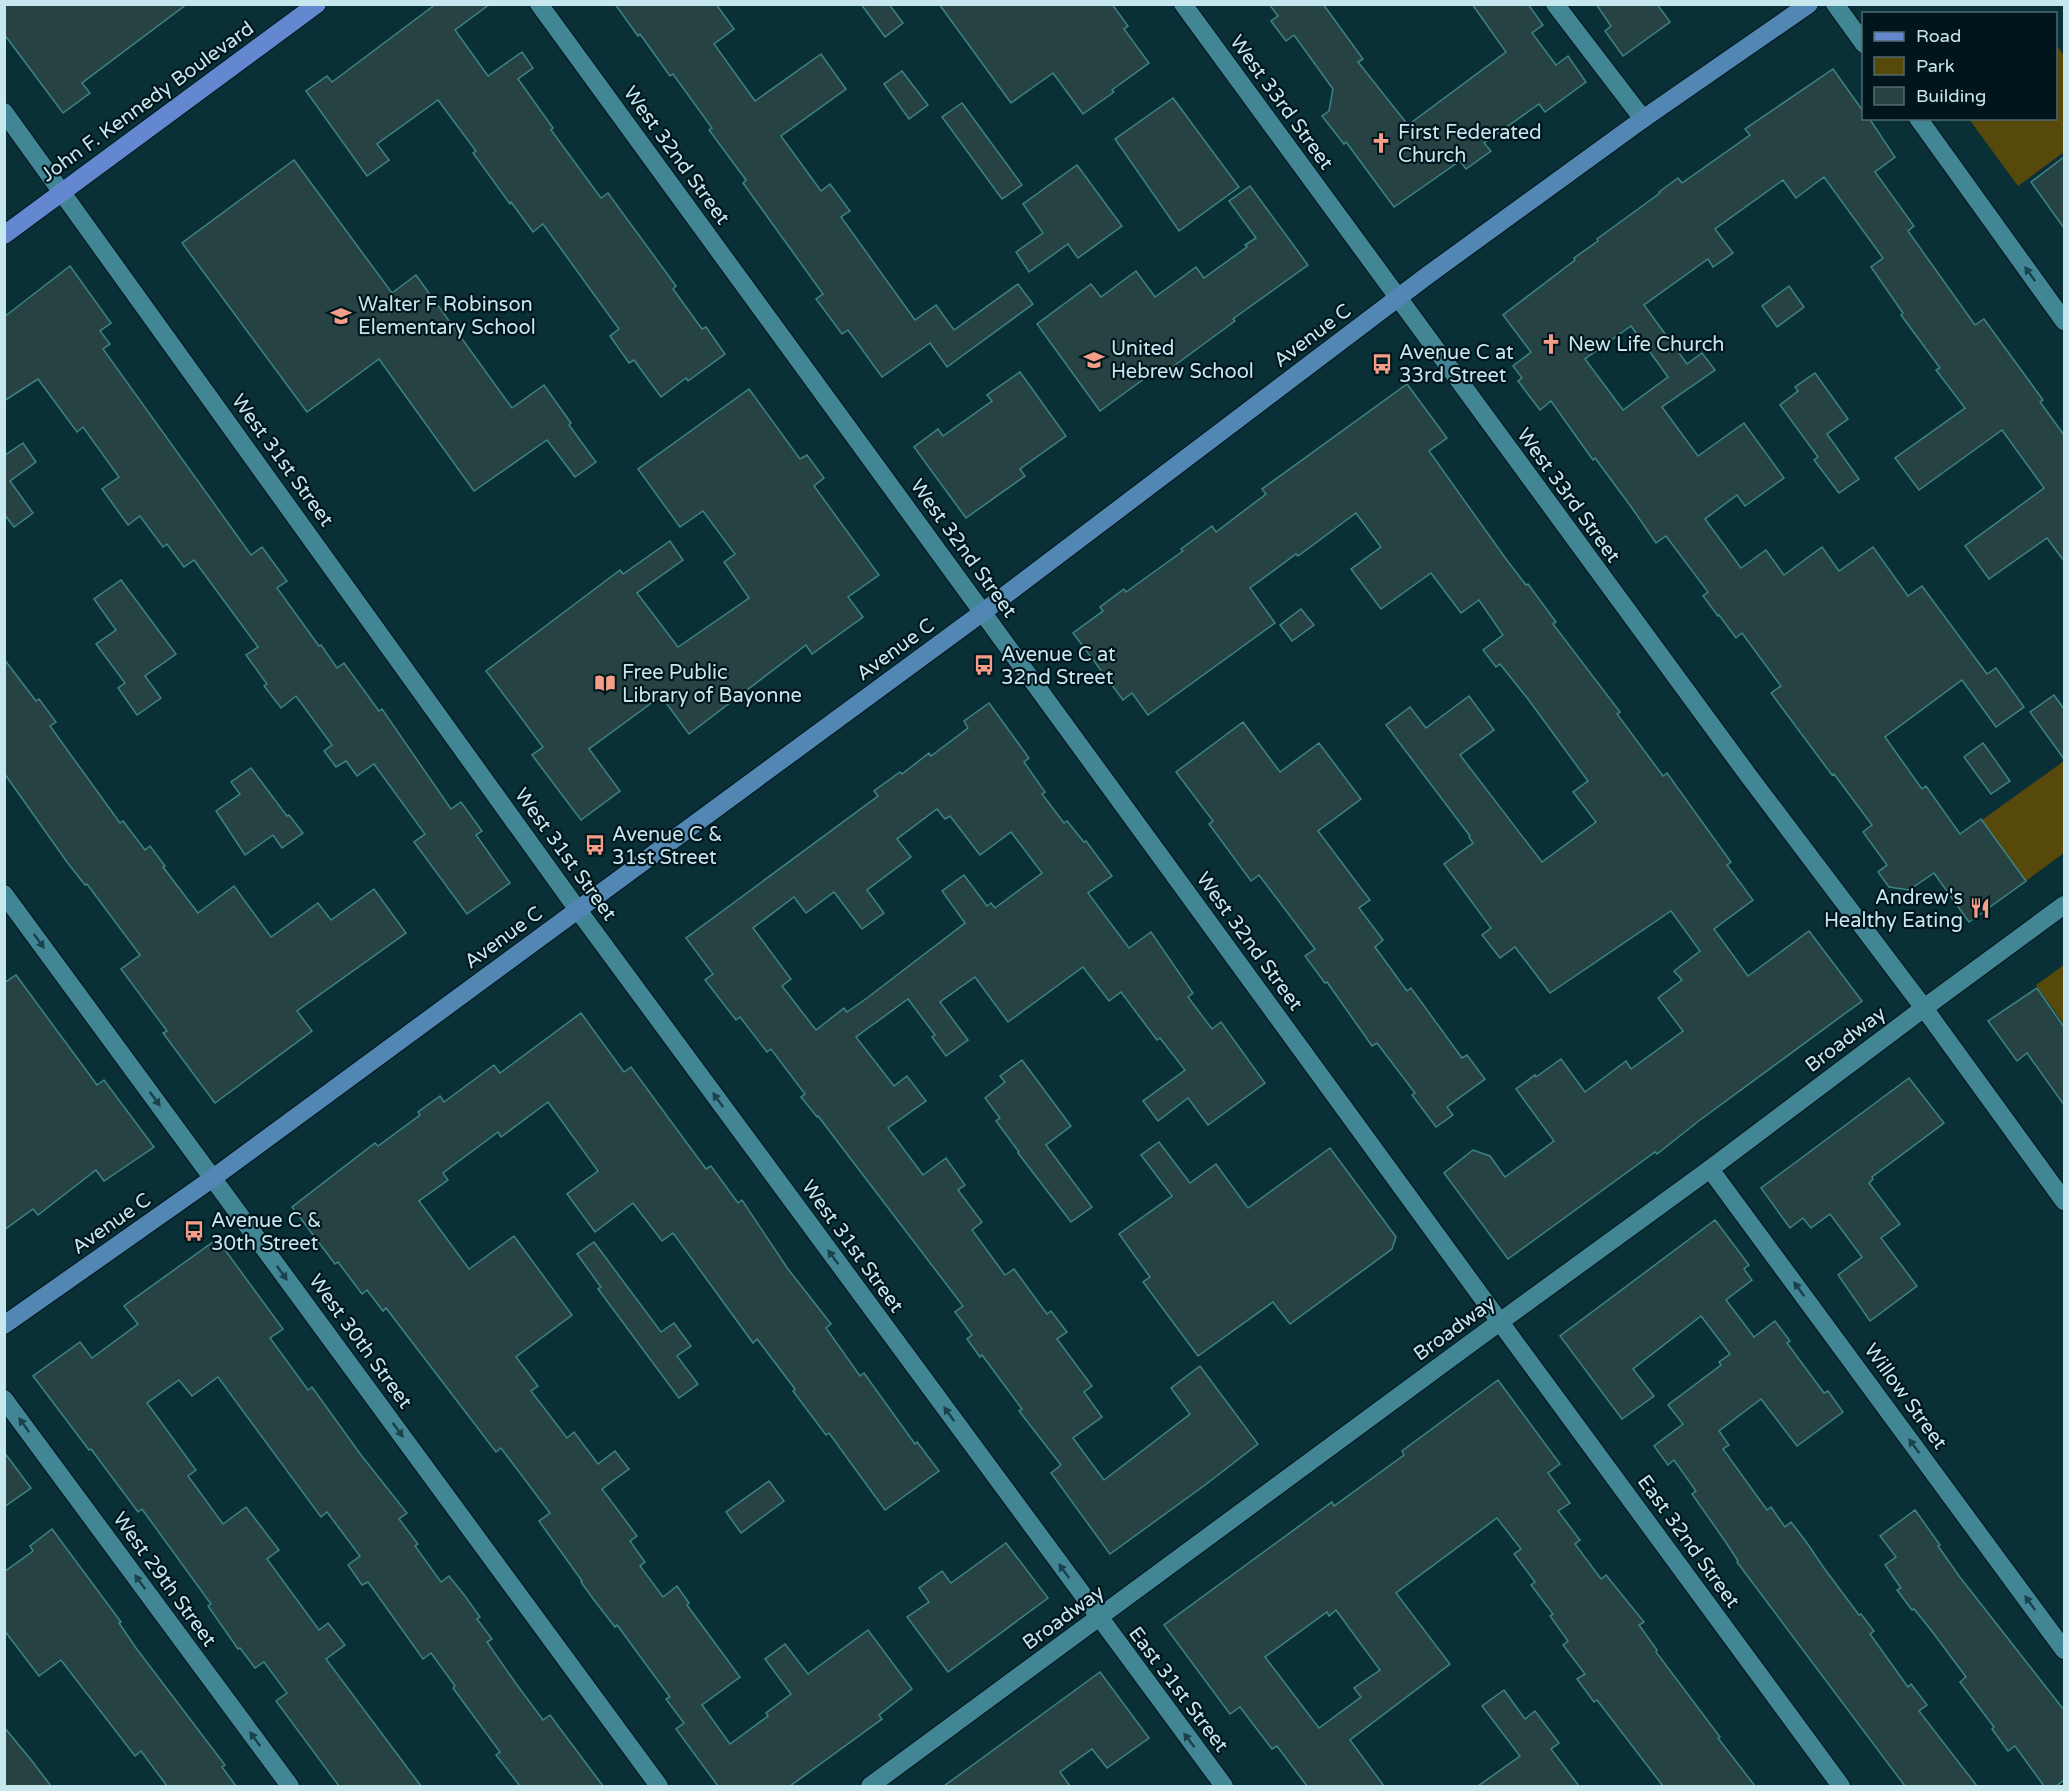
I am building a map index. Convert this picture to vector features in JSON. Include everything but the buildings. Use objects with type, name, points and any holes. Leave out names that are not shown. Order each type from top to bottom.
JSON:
[{"type":"main road","name":"John F. Kennedy Boulevard","points":[[4,235],[317,4]]},
{"type":"main road","name":"Avenue C","points":[[4,1325],[213,1178],[983,612],[1398,298],[1643,119],[1809,4]]},
{"type":"street","name":"West 32nd Street","points":[[539,4],[1500,1322]]},
{"type":"street","name":"West 33rd Street","points":[[1183,4],[1748,775],[1924,1008],[2064,1201]]},
{"type":"street","points":[[1555,4],[1643,119]]},
{"type":"street","points":[[1835,4],[1862,43]]},
{"type":"street","name":"West 31st Street","points":[[4,112],[578,910],[1099,1618]]},
{"type":"street","points":[[1919,120],[2064,321]]},
{"type":"street","name":"West 30th Street","points":[[4,894],[659,1786]]},
{"type":"street","name":"Broadway","points":[[870,1786],[1710,1169],[2064,905]]},
{"type":"street","name":"Willow Street","points":[[1710,1169],[2064,1650]]},
{"type":"street","name":"East 32nd Street","points":[[1500,1322],[1841,1786]]},
{"type":"street","name":"West 29th Street","points":[[4,1399],[290,1786]]},
{"type":"street","name":"East 31st Street","points":[[1099,1618],[1224,1786]]},
{"type":"green space","points":[[2057,46],[2064,56],[2064,152],[2018,186],[1970,120],[2057,120]]},
{"type":"green space","points":[[2064,761],[2064,853],[2026,881],[1982,820]]},
{"type":"green space","points":[[2064,965],[2064,1024],[2036,985]]},
{"type":"place","name":"First Federated Church","points":[[1381,143]]},
{"type":"place","name":"Walter F Robinson Elementary School","points":[[341,316]]},
{"type":"place","name":"New Life Church","points":[[1551,344]]},
{"type":"place","name":"United Hebrew School","points":[[1094,360]]},
{"type":"place","name":"Avenue C at 33rd Street","points":[[1382,364]]},
{"type":"place","name":"Avenue C at 32nd Street","points":[[984,665]]},
{"type":"place","name":"Free Public Library of Bayonne","points":[[605,683]]},
{"type":"place","name":"Avenue C & 31st Street","points":[[595,845]]},
{"type":"place","name":"Andrew's Healthy Eating","points":[[1980,908]]},
{"type":"place","name":"Avenue C & 30th Street","points":[[194,1231]]}]
